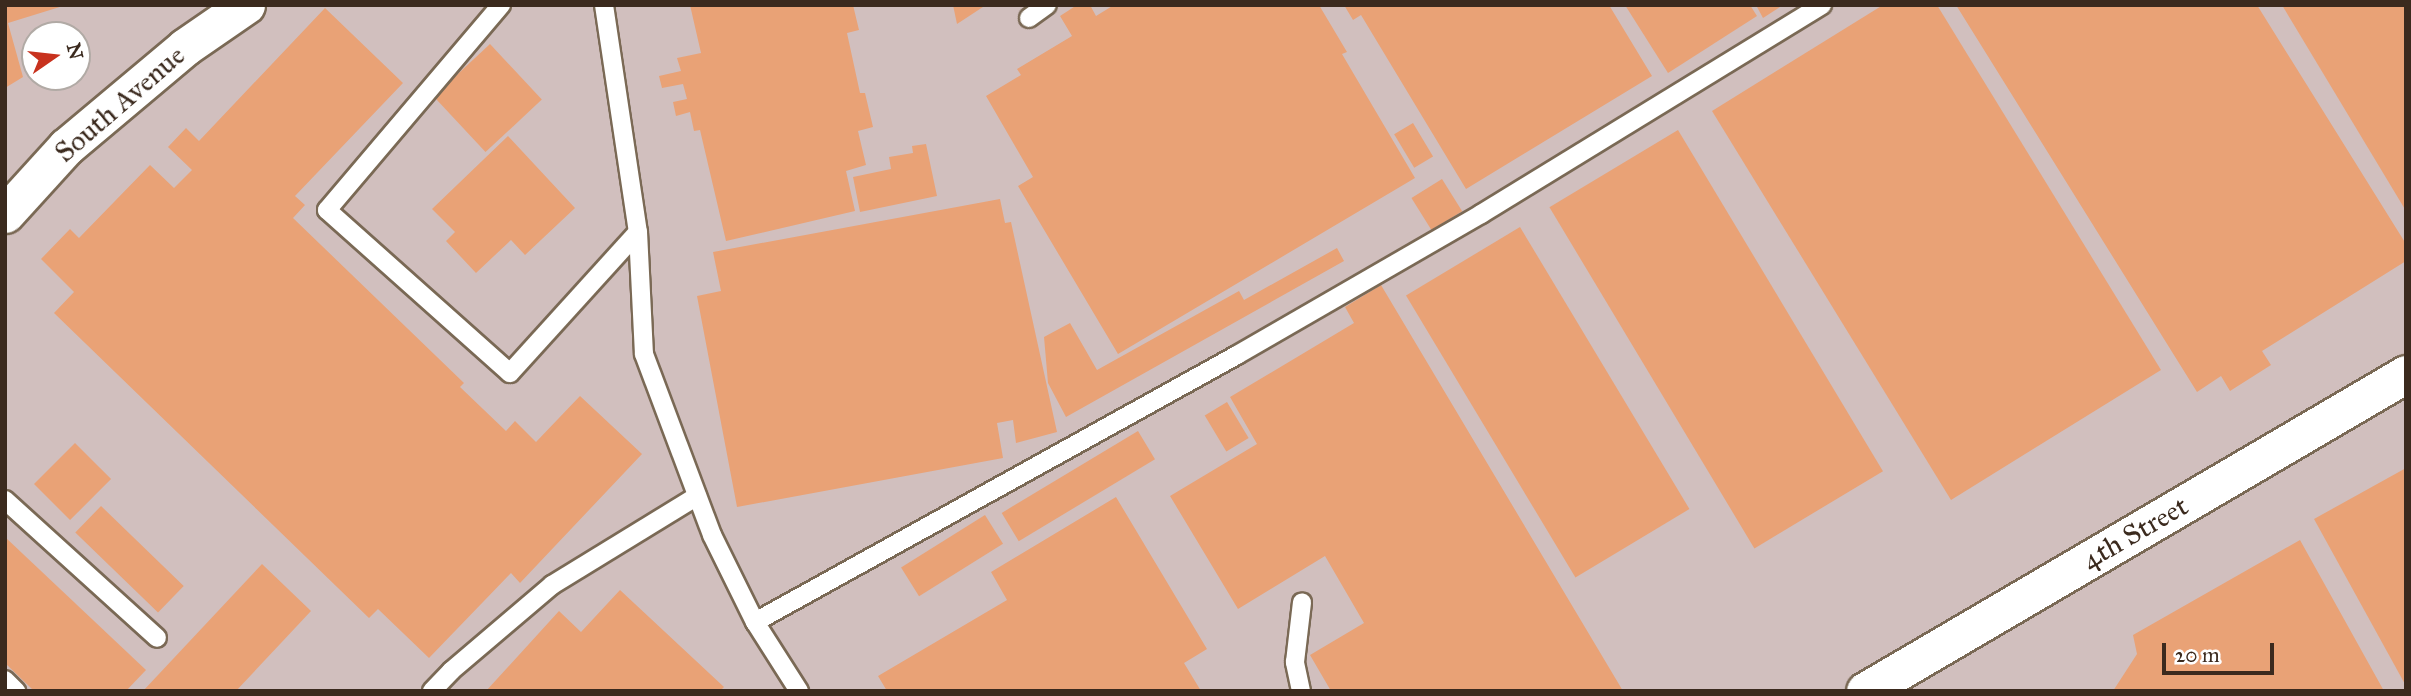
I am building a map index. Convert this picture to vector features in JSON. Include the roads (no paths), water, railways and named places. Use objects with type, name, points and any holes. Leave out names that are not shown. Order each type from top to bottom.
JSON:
[{"type":"street","name":"South Avenue","points":[[5,214],[66,147],[185,47],[246,5]]},
{"type":"street","name":"4th Street","points":[[1865,691],[2406,374]]},
{"type":"lane","points":[[501,5],[327,210],[510,373],[638,232]]},
{"type":"lane","points":[[604,5],[638,232],[644,354],[712,535],[755,622],[799,691]]},
{"type":"lane","points":[[1029,18],[1047,5]]},
{"type":"lane","points":[[755,622],[1237,355],[1481,214],[1822,5]]},
{"type":"lane","points":[[432,691],[451,671],[552,585],[697,496]]},
{"type":"lane","points":[[5,500],[157,638]]},
{"type":"lane","points":[[1301,691],[1294,662],[1302,602]]},
{"type":"lane","points":[[5,680],[16,691]]}]
